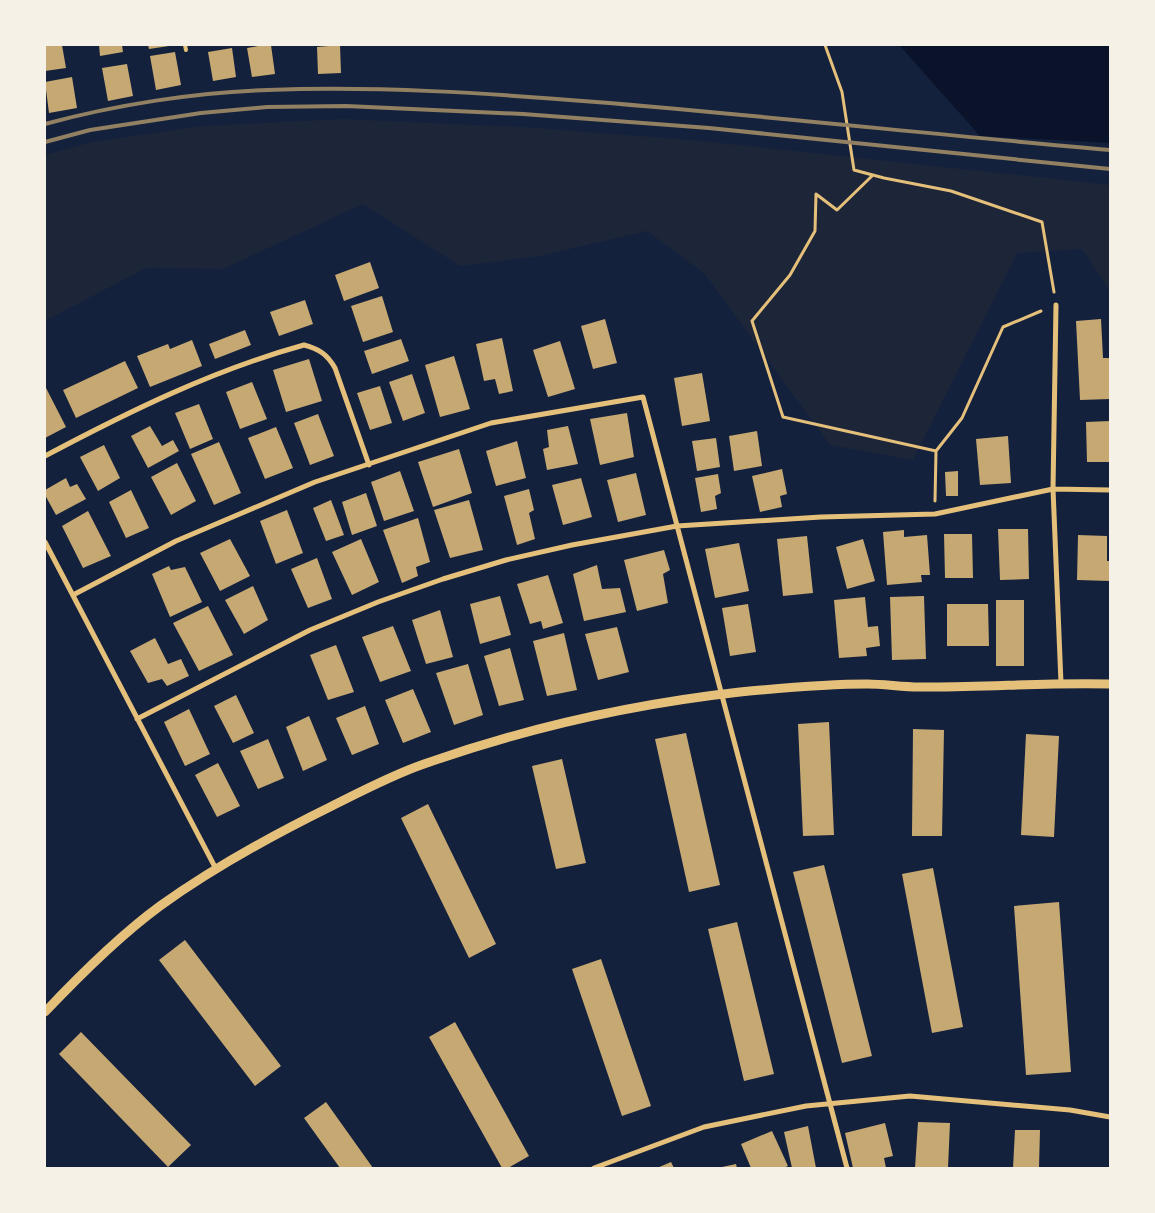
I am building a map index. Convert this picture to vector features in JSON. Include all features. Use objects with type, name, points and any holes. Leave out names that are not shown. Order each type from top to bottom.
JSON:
[{"type":"street","points":[[1056,305],[1053,489],[1061,683]]},
{"type":"street","points":[[45,456],[123,415],[218,373],[304,345],[318,349],[328,357],[335,368],[369,465]]},
{"type":"street","points":[[73,595],[176,541],[316,482],[491,424],[643,397],[847,1168]]},
{"type":"street","points":[[137,719],[310,630],[378,602],[443,579],[506,560],[572,545],[677,526],[821,517],[935,514],[1053,489],[1110,490]]},
{"type":"street","points":[[45,542],[216,869]]},
{"type":"street","points":[[45,1012],[98,959],[159,907],[216,869],[288,828],[350,797],[422,765],[494,741],[564,722],[637,708],[721,695],[807,687],[868,684],[919,687],[1061,683],[1110,684]]},
{"type":"street","points":[[594,1168],[704,1127],[806,1106],[910,1096],[1070,1110],[1110,1117]]},
{"type":"path","points":[[825,45],[842,92],[854,170],[951,191],[1042,222],[1056,305],[1003,326],[962,418],[936,451],[935,514]]},
{"type":"path","points":[[873,175],[837,210],[816,194],[815,231],[790,275],[752,321],[783,417],[936,451]]},
{"type":"shaded area","points":[[899,45],[1110,45],[1110,143],[980,136]]},
{"type":"shaded area","points":[[343,119],[524,127],[702,141],[1110,185],[1110,291],[1082,249],[1017,253],[913,460],[830,445],[704,273],[647,231],[540,256],[460,266],[363,204],[223,269],[146,268],[45,321],[45,155],[92,142],[201,126]]},
{"type":"building","points":[[45,45],[62,45],[66,68],[45,71]]},
{"type":"building","points":[[99,45],[122,45],[123,52],[100,56]]},
{"type":"building","points":[[148,45],[169,45],[169,46],[149,49]]},
{"type":"building","points":[[271,45],[275,74],[252,77],[247,48]]},
{"type":"building","points":[[340,45],[341,73],[318,74],[317,47]]},
{"type":"building","points":[[232,48],[236,77],[213,81],[208,52]]},
{"type":"building","points":[[175,52],[181,85],[156,90],[150,56]]},
{"type":"building","points":[[127,64],[133,96],[108,101],[102,68]]},
{"type":"building","points":[[72,77],[77,108],[49,113],[45,82]]},
{"type":"building","points":[[370,262],[379,288],[344,301],[335,275]]},
{"type":"building","points":[[382,296],[393,332],[363,342],[351,306]]},
{"type":"building","points":[[305,300],[313,324],[279,336],[270,312]]},
{"type":"building","points":[[605,319],[617,363],[593,369],[581,326]]},
{"type":"building","points":[[1101,319],[1103,358],[1110,358],[1110,399],[1080,400],[1076,321]]},
{"type":"building","points":[[245,330],[251,345],[215,359],[209,344]]},
{"type":"building","points":[[502,338],[513,391],[499,394],[495,379],[484,381],[476,344]]},
{"type":"building","points":[[401,339],[409,361],[372,374],[364,351]]},
{"type":"building","points":[[192,340],[202,366],[150,387],[137,356],[168,344],[170,349]]},
{"type":"building","points":[[560,341],[575,389],[548,397],[533,350]]},
{"type":"building","points":[[454,356],[470,409],[440,417],[425,365]]},
{"type":"building","points":[[309,359],[322,401],[286,412],[273,370]]},
{"type":"building","points":[[125,361],[138,388],[76,418],[63,390]]},
{"type":"building","points":[[702,373],[710,421],[682,426],[674,378]]},
{"type":"building","points":[[412,374],[425,413],[403,421],[389,382]]},
{"type":"building","points":[[252,382],[267,419],[240,429],[226,392]]},
{"type":"building","points":[[45,386],[66,427],[45,438]]},
{"type":"building","points":[[380,386],[392,423],[370,430],[357,393]]},
{"type":"building","points":[[199,404],[213,439],[190,449],[175,413]]},
{"type":"building","points":[[627,413],[634,457],[600,465],[590,419]]},
{"type":"building","points":[[318,414],[334,456],[310,465],[294,423]]},
{"type":"building","points":[[1110,421],[1110,462],[1087,462],[1086,422]]},
{"type":"building","points":[[150,426],[162,446],[173,440],[179,451],[148,468],[131,436]]},
{"type":"building","points":[[568,426],[578,464],[547,470],[543,449],[549,447],[547,430]]},
{"type":"building","points":[[276,427],[293,468],[265,479],[248,438]]},
{"type":"building","points":[[757,431],[762,466],[734,471],[729,436]]},
{"type":"building","points":[[1008,436],[1011,483],[980,485],[976,439]]},
{"type":"building","points":[[716,438],[720,467],[697,471],[692,441]]},
{"type":"building","points":[[517,441],[526,478],[496,486],[486,451]]},
{"type":"building","points":[[219,442],[241,493],[214,505],[191,454]]},
{"type":"building","points":[[104,445],[120,478],[98,491],[80,457]]},
{"type":"building","points":[[459,449],[472,493],[433,507],[418,462]]},
{"type":"building","points":[[177,463],[196,501],[171,515],[151,477]]},
{"type":"building","points":[[782,469],[787,494],[780,496],[782,507],[760,512],[752,476]]},
{"type":"building","points":[[400,471],[414,511],[384,521],[371,482]]},
{"type":"building","points":[[958,471],[958,496],[946,496],[945,472]]},
{"type":"building","points":[[636,473],[646,515],[618,522],[607,480]]},
{"type":"building","points":[[718,474],[721,493],[715,496],[717,509],[701,512],[695,478]]},
{"type":"building","points":[[66,478],[70,487],[77,484],[86,499],[56,515],[45,495],[45,490]]},
{"type":"building","points":[[581,478],[592,517],[563,525],[552,485]]},
{"type":"building","points":[[529,489],[534,510],[529,513],[535,539],[517,545],[504,496]]},
{"type":"building","points":[[131,490],[149,528],[126,538],[109,502]]},
{"type":"building","points":[[366,493],[377,526],[352,535],[342,502]]},
{"type":"building","points":[[331,500],[344,535],[326,541],[313,508]]},
{"type":"building","points":[[469,500],[483,550],[450,558],[434,510]]},
{"type":"building","points":[[287,510],[303,553],[276,564],[260,521]]},
{"type":"building","points":[[88,511],[111,556],[83,568],[62,526]]},
{"type":"building","points":[[418,518],[430,562],[416,567],[418,576],[402,583],[383,530]]},
{"type":"building","points":[[998,529],[1028,529],[1029,579],[1000,580]]},
{"type":"building","points":[[904,530],[904,537],[927,535],[930,575],[921,575],[922,582],[887,585],[883,532]]},
{"type":"building","points":[[944,534],[972,534],[973,578],[945,578]]},
{"type":"building","points":[[1078,535],[1107,536],[1107,561],[1110,561],[1110,581],[1077,580]]},
{"type":"building","points":[[807,536],[813,593],[783,596],[777,539]]},
{"type":"building","points":[[230,539],[250,576],[220,591],[200,553]]},
{"type":"building","points":[[361,539],[379,582],[352,595],[332,552]]},
{"type":"building","points":[[863,539],[875,581],[847,589],[836,547]]},
{"type":"building","points":[[739,543],[749,591],[715,598],[705,549]]},
{"type":"building","points":[[664,550],[670,570],[663,574],[668,603],[637,611],[624,560]]},
{"type":"building","points":[[317,558],[332,599],[308,608],[291,569]]},
{"type":"building","points":[[597,565],[602,589],[620,588],[626,612],[584,621],[573,574]]},
{"type":"building","points":[[169,566],[171,570],[185,567],[202,602],[170,617],[152,574]]},
{"type":"building","points":[[548,575],[563,623],[543,629],[541,621],[530,624],[517,584]]},
{"type":"building","points":[[253,586],[268,620],[244,634],[225,600]]},
{"type":"building","points":[[500,596],[511,635],[480,644],[470,604]]},
{"type":"building","points":[[924,596],[926,659],[892,660],[890,597]]},
{"type":"building","points":[[865,597],[868,627],[878,626],[880,646],[866,648],[867,656],[839,658],[834,600]]},
{"type":"building","points":[[996,600],[1024,600],[1024,666],[996,666]]},
{"type":"building","points":[[748,604],[756,652],[730,656],[722,608]]},
{"type":"building","points":[[947,604],[988,604],[989,646],[947,646]]},
{"type":"building","points":[[208,606],[233,655],[199,671],[173,623]]},
{"type":"building","points":[[440,610],[453,657],[426,664],[412,620]]},
{"type":"building","points":[[393,626],[411,671],[380,682],[362,637]]},
{"type":"building","points":[[617,627],[629,672],[598,680],[585,634]]},
{"type":"building","points":[[564,633],[577,690],[547,696],[533,641]]},
{"type":"building","points":[[155,638],[168,664],[181,659],[189,676],[167,686],[162,679],[148,683],[130,651]]},
{"type":"building","points":[[336,645],[354,692],[328,700],[310,655]]},
{"type":"building","points":[[510,648],[524,700],[499,706],[484,656]]},
{"type":"building","points":[[468,664],[483,715],[454,725],[436,673]]},
{"type":"building","points":[[413,689],[431,732],[403,743],[385,700]]},
{"type":"building","points":[[236,695],[254,733],[233,743],[214,706]]},
{"type":"building","points":[[365,706],[379,744],[352,755],[336,718]]},
{"type":"building","points":[[189,709],[210,754],[185,766],[164,722]]},
{"type":"building","points":[[309,716],[327,760],[303,771],[286,727]]},
{"type":"building","points":[[829,722],[834,835],[803,836],[798,724]]},
{"type":"building","points":[[913,729],[944,730],[942,836],[912,836]]},
{"type":"building","points":[[686,733],[720,885],[689,892],[655,739]]},
{"type":"building","points":[[1026,734],[1059,736],[1054,837],[1021,835]]},
{"type":"building","points":[[268,739],[284,778],[258,789],[240,751]]},
{"type":"building","points":[[562,759],[586,863],[556,869],[532,766]]},
{"type":"building","points":[[218,763],[240,806],[217,817],[195,775]]},
{"type":"building","points":[[428,804],[496,944],[469,958],[401,818]]},
{"type":"building","points":[[824,865],[872,1056],[842,1063],[793,872]]},
{"type":"building","points":[[933,868],[963,1027],[932,1033],[902,874]]},
{"type":"building","points":[[1059,902],[1071,1072],[1026,1075],[1014,906]]},
{"type":"building","points":[[737,922],[774,1074],[744,1081],[708,929]]},
{"type":"building","points":[[185,940],[281,1066],[255,1086],[159,960]]},
{"type":"building","points":[[601,959],[651,1106],[622,1116],[572,969]]},
{"type":"building","points":[[455,1022],[529,1156],[508,1168],[502,1168],[429,1037]]},
{"type":"building","points":[[81,1032],[191,1145],[168,1167],[59,1054]]},
{"type":"building","points":[[326,1102],[373,1168],[340,1168],[304,1118]]},
{"type":"building","points":[[918,1122],[950,1123],[948,1168],[915,1168]]},
{"type":"building","points":[[885,1123],[893,1156],[884,1158],[886,1168],[853,1168],[845,1133]]},
{"type":"building","points":[[808,1126],[816,1168],[792,1168],[784,1132]]},
{"type":"building","points":[[1015,1130],[1040,1130],[1039,1168],[1013,1168]]},
{"type":"building","points":[[772,1131],[788,1166],[783,1168],[751,1168],[741,1144]]},
{"type":"building","points":[[671,1162],[674,1168],[657,1168]]},
{"type":"building","points":[[736,1164],[737,1168],[722,1168],[722,1167]]},
{"type":"railway","points":[[45,124],[127,105],[213,93],[309,89],[391,90],[473,93],[596,102],[1110,150]]},
{"type":"railway","points":[[45,142],[90,130],[201,113],[267,107],[346,106],[523,114],[709,128],[1110,169]]}]
